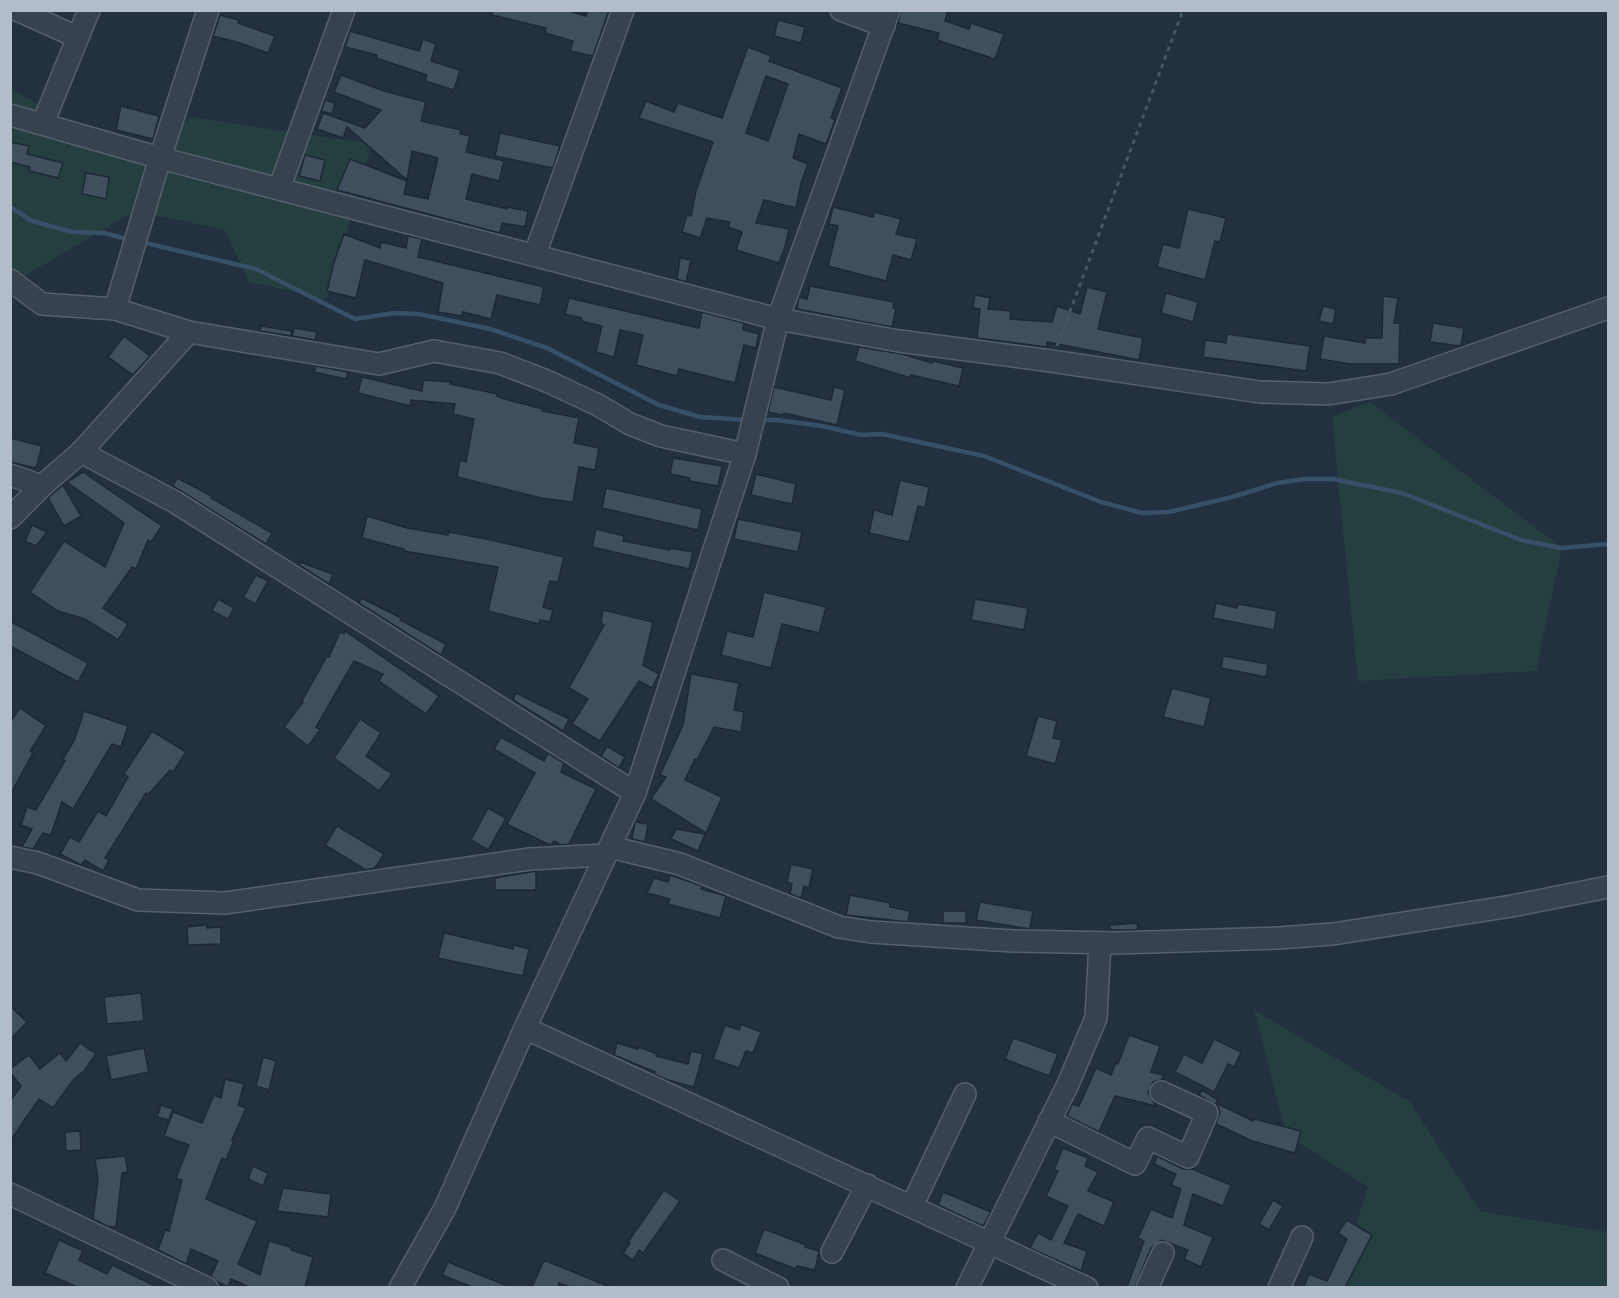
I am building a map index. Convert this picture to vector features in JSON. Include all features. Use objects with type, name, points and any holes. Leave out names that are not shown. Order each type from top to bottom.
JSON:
[{"type":"street","points":[[17,10],[77,37]]},
{"type":"street","points":[[44,123],[89,10]]},
{"type":"street","points":[[115,309],[160,158],[208,10]]},
{"type":"street","points":[[279,189],[344,10]]},
{"type":"street","points":[[535,254],[623,10]]},
{"type":"street","points":[[400,1287],[445,1208],[525,1028],[635,792],[745,454],[778,319],[886,18],[841,10]]},
{"type":"street","points":[[10,115],[160,158],[778,319],[899,341],[1260,392],[1328,394],[1391,384],[1608,308]]},
{"type":"street","points":[[10,280],[42,304],[115,309],[189,332],[379,363],[434,351],[500,363],[549,382],[598,405],[630,424],[661,436],[745,454]]},
{"type":"street","points":[[10,518],[81,452],[189,332]]},
{"type":"street","points":[[81,452],[175,502],[635,792]]},
{"type":"street","points":[[10,475],[42,486]]},
{"type":"street","points":[[10,857],[38,863],[138,900],[225,903],[530,859],[608,851],[680,864],[839,927],[871,932],[1013,942],[1100,943],[1278,938],[1333,934],[1512,906],[1608,887]]},
{"type":"street","points":[[967,1287],[1068,1084],[1096,1018],[1100,943]]},
{"type":"street","points":[[525,1028],[1088,1287]]},
{"type":"street","points":[[1049,1121],[1135,1164],[1148,1138],[1188,1157],[1207,1113],[1161,1092]]},
{"type":"street","points":[[912,1206],[965,1095]]},
{"type":"street","points":[[832,1252],[867,1185]]},
{"type":"street","points":[[10,1194],[207,1287]]},
{"type":"street","points":[[1279,1287],[1302,1237]]},
{"type":"street","points":[[1147,1287],[1163,1253]]},
{"type":"street","points":[[723,1260],[778,1287]]},
{"type":"path","points":[[1052,361],[1183,10]]},
{"type":"green space","points":[[10,88],[144,166],[190,117],[372,144],[327,299],[249,282],[225,230],[135,211],[11,284]]},
{"type":"green space","points":[[1370,402],[1562,548],[1536,671],[1358,681],[1332,417]]},
{"type":"green space","points":[[1254,1010],[1410,1102],[1480,1211],[1608,1232],[1608,1287],[1336,1287],[1368,1187],[1286,1134]]},
{"type":"building","points":[[493,10],[565,10],[586,16],[588,10],[609,10],[593,56],[570,51],[573,41],[545,33],[546,28],[492,15]]},
{"type":"building","points":[[901,10],[948,10],[945,21],[969,29],[971,23],[1004,34],[995,59],[937,40],[939,33],[898,23]]},
{"type":"building","points":[[220,15],[239,20],[238,23],[275,36],[268,53],[213,36]]},
{"type":"building","points":[[778,20],[805,27],[801,43],[774,36]]},
{"type":"building","points":[[350,31],[419,51],[423,39],[436,44],[431,61],[460,70],[454,90],[425,81],[427,75],[376,58],[377,55],[345,47]]},
{"type":"building","points":[[748,47],[771,56],[769,61],[842,88],[831,118],[835,120],[826,144],[799,134],[793,158],[808,164],[796,208],[764,200],[756,223],[789,229],[779,263],[736,250],[742,232],[728,227],[730,222],[707,218],[700,238],[682,232],[687,215],[691,216],[696,191],[713,142],[639,118],[646,101],[674,112],[678,103],[722,118]],"holes":[[[766,76],[788,84],[768,141],[746,133]]]},
{"type":"building","points":[[341,75],[384,91],[426,102],[421,121],[461,130],[460,134],[470,136],[466,152],[504,161],[499,181],[472,174],[466,199],[507,209],[507,207],[528,211],[525,227],[502,223],[500,233],[337,190],[350,159],[407,181],[404,194],[428,199],[438,158],[412,151],[407,180],[347,127],[343,138],[317,129],[323,113],[365,128],[381,110],[334,92]]},
{"type":"building","points":[[325,100],[335,103],[332,114],[321,111]]},
{"type":"building","points":[[121,106],[159,116],[153,139],[116,130]]},
{"type":"building","points":[[500,133],[560,146],[553,168],[495,156]]},
{"type":"building","points":[[10,142],[29,146],[27,154],[63,163],[58,178],[29,171],[30,167],[10,162]]},
{"type":"building","points":[[305,155],[325,160],[320,181],[299,176]]},
{"type":"building","points":[[86,173],[109,177],[106,199],[82,194]]},
{"type":"building","points":[[833,207],[873,217],[874,212],[901,219],[896,234],[917,239],[911,260],[893,255],[886,281],[828,266],[838,226],[829,224]]},
{"type":"building","points":[[1188,209],[1226,218],[1220,242],[1215,241],[1205,280],[1157,267],[1163,244],[1179,248]]},
{"type":"building","points":[[344,234],[380,248],[381,242],[406,248],[408,236],[422,239],[418,257],[544,287],[540,305],[497,295],[491,319],[463,312],[462,316],[438,312],[443,283],[365,260],[356,298],[327,291]]},
{"type":"building","points":[[680,258],[691,260],[686,282],[677,279]]},
{"type":"building","points":[[810,286],[894,302],[893,308],[896,309],[892,327],[797,309],[799,297],[807,299]]},
{"type":"building","points":[[1087,287],[1107,292],[1098,329],[1143,338],[1139,360],[1047,342],[1047,347],[977,338],[980,309],[973,308],[975,295],[990,298],[988,309],[1011,311],[1010,319],[1052,322],[1057,306],[1080,314]]},
{"type":"building","points":[[1166,293],[1198,302],[1193,322],[1161,313]]},
{"type":"building","points":[[1383,296],[1398,298],[1394,323],[1400,323],[1399,364],[1350,364],[1320,359],[1324,336],[1365,343],[1365,338],[1382,338]]},
{"type":"building","points":[[569,298],[699,328],[702,312],[744,323],[743,330],[759,334],[756,348],[744,345],[735,383],[679,369],[677,376],[636,365],[643,335],[620,330],[614,357],[596,352],[602,326],[565,314]]},
{"type":"building","points":[[1323,306],[1336,309],[1333,324],[1319,321]]},
{"type":"building","points":[[1433,323],[1464,328],[1461,346],[1430,342]]},
{"type":"building","points":[[261,326],[292,331],[291,336],[260,331]]},
{"type":"building","points":[[294,328],[317,332],[315,340],[292,336]]},
{"type":"building","points":[[1227,334],[1310,346],[1306,371],[1203,357],[1205,340],[1226,343]]},
{"type":"building","points":[[124,336],[150,356],[133,375],[108,357]]},
{"type":"building","points":[[859,347],[963,368],[959,386],[911,375],[911,378],[855,361]]},
{"type":"building","points":[[316,366],[348,372],[346,379],[314,372]]},
{"type":"building","points":[[362,377],[422,391],[423,380],[451,382],[450,384],[498,394],[497,396],[504,399],[543,409],[542,411],[579,418],[574,443],[599,448],[595,470],[579,467],[573,502],[541,498],[457,477],[460,460],[466,462],[474,419],[453,414],[455,404],[411,400],[410,406],[358,393]]},
{"type":"building","points":[[774,387],[831,400],[834,387],[845,390],[837,425],[784,413],[783,415],[768,412]]},
{"type":"building","points":[[10,438],[42,446],[36,468],[10,462]]},
{"type":"building","points":[[673,458],[722,466],[718,486],[689,481],[690,478],[670,474]]},
{"type":"building","points":[[83,472],[162,526],[151,542],[148,540],[136,569],[132,567],[103,608],[128,624],[118,640],[85,619],[58,611],[30,592],[64,541],[105,567],[124,523],[67,482]]},
{"type":"building","points":[[756,474],[796,484],[792,504],[751,495]]},
{"type":"building","points":[[177,478],[212,496],[211,498],[272,533],[266,544],[173,486]]},
{"type":"building","points":[[900,480],[929,487],[925,508],[918,506],[909,542],[869,533],[874,510],[892,515]]},
{"type":"building","points":[[63,485],[81,516],[64,526],[48,498]]},
{"type":"building","points":[[606,488],[702,509],[698,530],[602,508]]},
{"type":"building","points":[[367,516],[407,528],[448,535],[449,532],[564,557],[558,582],[550,581],[543,607],[553,610],[550,622],[540,620],[539,624],[488,611],[498,567],[404,551],[404,549],[362,538]]},
{"type":"building","points":[[738,519],[802,532],[798,552],[734,539]]},
{"type":"building","points":[[32,525],[47,532],[36,546],[25,541]]},
{"type":"building","points":[[596,529],[624,536],[623,541],[693,552],[689,569],[592,547]]},
{"type":"building","points":[[300,562],[333,574],[329,584],[299,565]]},
{"type":"building","points":[[256,575],[268,581],[255,604],[243,597]]},
{"type":"building","points":[[764,592],[826,607],[819,633],[782,624],[771,668],[721,655],[727,631],[753,637]]},
{"type":"building","points":[[361,598],[446,644],[441,655],[359,603]]},
{"type":"building","points":[[218,599],[234,608],[228,619],[212,611]]},
{"type":"building","points":[[975,599],[1028,608],[1024,630],[971,620]]},
{"type":"building","points":[[1216,603],[1237,608],[1238,604],[1277,611],[1274,630],[1213,618]]},
{"type":"building","points":[[603,610],[653,622],[643,665],[659,674],[652,688],[639,681],[600,741],[572,724],[588,699],[569,688],[604,625],[601,623]]},
{"type":"building","points":[[10,621],[88,663],[78,682],[10,646]]},
{"type":"building","points":[[345,631],[439,696],[426,714],[379,681],[383,674],[354,661],[316,727],[320,730],[308,746],[284,727],[303,702],[327,656],[329,657],[340,632],[344,634]]},
{"type":"building","points":[[1223,656],[1268,664],[1266,677],[1221,668]]},
{"type":"building","points":[[691,674],[739,683],[734,710],[744,712],[741,732],[714,727],[685,780],[722,797],[706,833],[651,799],[666,777],[660,775],[683,725]]},
{"type":"building","points":[[1172,688],[1211,698],[1204,727],[1163,717]]},
{"type":"building","points":[[516,693],[569,719],[563,731],[513,700]]},
{"type":"building","points":[[20,708],[46,726],[30,751],[33,753],[10,795],[10,722]]},
{"type":"building","points":[[84,711],[128,726],[121,747],[112,744],[73,809],[62,802],[51,835],[43,833],[33,849],[22,847],[32,829],[21,825],[27,807],[36,810],[65,761],[63,759],[74,741]]},
{"type":"building","points":[[1038,716],[1057,721],[1053,738],[1062,740],[1055,764],[1026,756]]},
{"type":"building","points":[[360,719],[381,733],[366,756],[392,774],[379,791],[334,758]]},
{"type":"building","points":[[152,731],[186,752],[173,772],[170,770],[148,795],[146,793],[105,858],[109,860],[103,871],[85,860],[81,865],[60,854],[70,837],[79,842],[98,811],[106,816],[128,777],[124,774]]},
{"type":"building","points":[[501,737],[544,761],[548,753],[564,763],[561,772],[596,789],[569,844],[561,845],[554,841],[550,845],[507,824],[535,773],[494,749]]},
{"type":"building","points":[[607,746],[625,757],[619,768],[601,756]]},
{"type":"building","points":[[488,808],[506,818],[488,850],[471,840]]},
{"type":"building","points":[[635,822],[648,824],[645,842],[632,839]]},
{"type":"building","points":[[337,826],[384,854],[375,868],[366,870],[325,845]]},
{"type":"building","points":[[676,829],[705,834],[698,851],[671,839]]},
{"type":"building","points":[[791,864],[813,869],[809,888],[804,886],[801,898],[790,894],[792,884],[787,882]]},
{"type":"building","points":[[536,871],[536,890],[495,890],[495,878]]},
{"type":"building","points":[[670,875],[702,886],[701,889],[726,896],[720,918],[668,904],[670,899],[647,893],[654,878],[668,882]]},
{"type":"building","points":[[850,895],[890,903],[890,907],[910,911],[908,922],[846,915]]},
{"type":"building","points":[[980,902],[1033,911],[1030,929],[976,920]]},
{"type":"building","points":[[943,911],[966,911],[966,923],[943,923]]},
{"type":"building","points":[[1137,923],[1138,930],[1110,930],[1110,925]]},
{"type":"building","points":[[207,925],[207,928],[221,927],[221,944],[188,945],[187,927]]},
{"type":"building","points":[[444,933],[513,949],[514,945],[529,949],[523,976],[438,958]]},
{"type":"building","points":[[141,993],[144,1021],[107,1024],[104,997]]},
{"type":"building","points":[[10,1006],[27,1022],[10,1040]]},
{"type":"building","points":[[741,1024],[761,1032],[753,1053],[746,1051],[739,1068],[713,1059],[725,1025],[739,1030]]},
{"type":"building","points":[[1129,1035],[1160,1046],[1151,1072],[1163,1075],[1162,1080],[1153,1082],[1148,1093],[1156,1106],[1115,1096],[1099,1132],[1067,1116],[1072,1104],[1079,1106],[1096,1068],[1111,1075],[1116,1063],[1118,1064]]},
{"type":"building","points":[[1013,1038],[1058,1054],[1049,1076],[1005,1059]]},
{"type":"building","points":[[1214,1039],[1241,1052],[1234,1067],[1228,1064],[1214,1092],[1175,1072],[1184,1054],[1202,1063]]},
{"type":"building","points":[[80,1043],[96,1054],[84,1071],[73,1080],[53,1108],[39,1099],[10,1141],[10,1101],[21,1086],[10,1069],[29,1055],[40,1069],[60,1053],[66,1061]]},
{"type":"building","points":[[617,1043],[638,1049],[639,1047],[657,1054],[656,1056],[688,1064],[691,1051],[703,1054],[694,1087],[668,1080],[614,1055]]},
{"type":"building","points":[[144,1048],[149,1072],[111,1080],[106,1056]]},
{"type":"building","points":[[263,1057],[276,1061],[269,1090],[256,1086]]},
{"type":"building","points":[[225,1079],[244,1084],[238,1105],[246,1108],[226,1160],[222,1158],[206,1199],[257,1221],[238,1264],[260,1275],[269,1241],[291,1247],[291,1250],[313,1257],[305,1287],[249,1287],[231,1279],[228,1287],[211,1276],[218,1261],[191,1249],[186,1264],[158,1250],[165,1230],[169,1231],[182,1180],[176,1178],[189,1145],[164,1136],[173,1112],[202,1123],[214,1095],[221,1098]]},
{"type":"building","points":[[1202,1090],[1218,1100],[1216,1103],[1253,1121],[1254,1119],[1301,1131],[1295,1153],[1252,1141],[1216,1124],[1220,1112],[1218,1106],[1199,1095]]},
{"type":"building","points":[[161,1105],[173,1109],[169,1120],[157,1117]]},
{"type":"building","points":[[80,1131],[81,1150],[66,1151],[65,1132]]},
{"type":"building","points":[[1063,1148],[1088,1158],[1085,1166],[1098,1172],[1088,1191],[1114,1202],[1104,1226],[1078,1214],[1064,1243],[1087,1251],[1081,1271],[1030,1248],[1038,1233],[1051,1240],[1068,1206],[1046,1196],[1058,1171],[1054,1170]]},
{"type":"building","points":[[125,1156],[128,1172],[122,1173],[116,1227],[107,1226],[93,1219],[98,1179],[95,1159]]},
{"type":"building","points":[[1157,1156],[1183,1169],[1192,1169],[1231,1185],[1223,1206],[1193,1194],[1184,1225],[1213,1237],[1201,1267],[1184,1259],[1188,1250],[1162,1240],[1151,1248],[1135,1287],[1127,1287],[1144,1241],[1138,1238],[1151,1209],[1172,1218],[1181,1189],[1171,1185],[1176,1174],[1154,1164]]},
{"type":"building","points":[[253,1166],[268,1173],[263,1186],[248,1179]]},
{"type":"building","points":[[283,1188],[331,1194],[328,1217],[277,1211]]},
{"type":"building","points":[[664,1190],[680,1201],[643,1253],[639,1250],[633,1260],[623,1253],[630,1243],[628,1242]]},
{"type":"building","points":[[943,1192],[991,1212],[983,1226],[938,1205]]},
{"type":"building","points":[[1273,1200],[1283,1206],[1269,1230],[1259,1224]]},
{"type":"building","points":[[1347,1220],[1372,1235],[1345,1287],[1304,1287],[1309,1274],[1327,1281],[1347,1239],[1338,1233]]},
{"type":"building","points":[[764,1229],[819,1251],[815,1270],[797,1266],[796,1269],[755,1253]]},
{"type":"building","points":[[59,1240],[83,1251],[79,1260],[107,1274],[112,1265],[157,1287],[77,1287],[45,1273]]},
{"type":"building","points":[[544,1260],[610,1287],[570,1287],[559,1283],[558,1287],[532,1287]]},
{"type":"building","points":[[448,1262],[510,1287],[472,1287],[442,1275]]},
{"type":"waterway","points":[[10,207],[32,221],[72,232],[104,233],[130,240]]},
{"type":"waterway","points":[[141,242],[256,269],[355,319],[394,313],[419,314],[490,329],[547,348],[659,405],[700,417],[747,420]]},
{"type":"waterway","points":[[759,420],[822,426],[861,435],[882,434],[984,456],[1101,502],[1142,513],[1169,512],[1232,497],[1277,483],[1305,479],[1333,479],[1402,493],[1521,540],[1562,548],[1608,544]]}]
